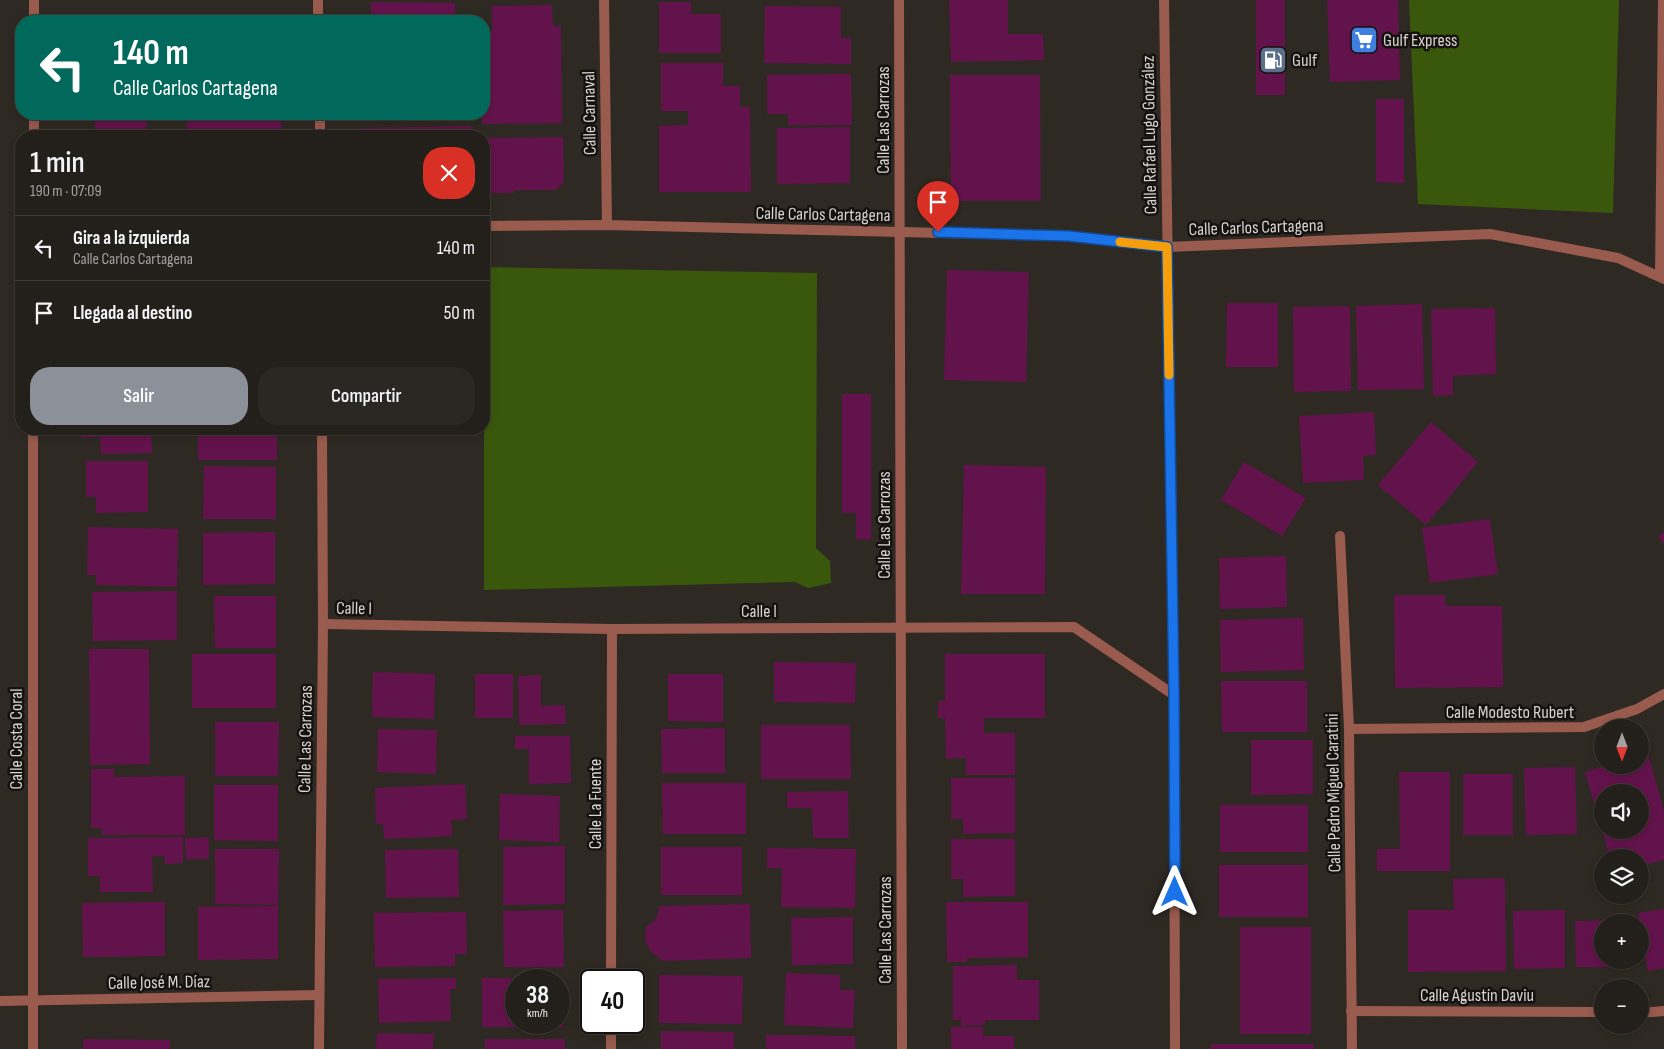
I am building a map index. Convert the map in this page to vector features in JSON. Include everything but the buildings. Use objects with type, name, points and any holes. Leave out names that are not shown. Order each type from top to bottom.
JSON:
[{"type":"street","points":[[34,0],[34,15]]},
{"type":"street","points":[[318,0],[318,15]]},
{"type":"street","name":"Calle Carnaval","points":[[604,0],[607,225]]},
{"type":"street","name":"Calle Las Carrozas","points":[[899,0],[902,1049]]},
{"type":"street","name":"Calle Rafael Lugo González","points":[[1164,0],[1174,695],[1176,1049]]},
{"type":"street","points":[[1662,278],[1663,0]]},
{"type":"street","name":"Calle Carlos Cartagena","points":[[490,226],[607,225],[1069,236],[1167,247],[1490,234],[1618,258],[1662,278]]},
{"type":"street","name":"Calle Costa Coral","points":[[32,1049],[33,435]]},
{"type":"street","name":"Calle Las Carrozas","points":[[319,1049],[323,624],[322,435]]},
{"type":"street","name":"Calle Pedro Miguel Caratini","points":[[1340,536],[1350,729],[1352,1049]]},
{"type":"street","name":"Calle I","points":[[323,624],[612,628],[1074,626],[1174,695]]},
{"type":"street","name":"Calle La Fuente","points":[[611,969],[612,628]]},
{"type":"street","name":"Calle Modesto Rubert","points":[[1350,729],[1584,727],[1637,709],[1664,694]]},
{"type":"street","name":"Calle José M. Díaz","points":[[0,1001],[32,1002],[150,998],[318,996]]},
{"type":"street","points":[[1649,1011],[1664,1010]]},
{"type":"street","name":"Calle Agustín Daviu","points":[[1351,1011],[1594,1012]]},
{"type":"street","points":[[611,1034],[611,1049]]},
{"type":"green space","points":[[1409,0],[1619,0],[1613,213],[1418,204]]},
{"type":"green space","points":[[490,267],[817,273],[816,548],[830,561],[831,583],[808,588],[795,582],[484,590],[484,435],[490,435]]},
{"type":"slow traffic","points":[[1120,242],[1167,247],[1169,375]]},
{"type":"place","name":"Gulf Express","points":[[1364,40]]},
{"type":"place","name":"Gulf","points":[[1273,60]]},
{"type":"route","points":[[938,232],[1069,236],[1167,247],[1175,892]]}]
